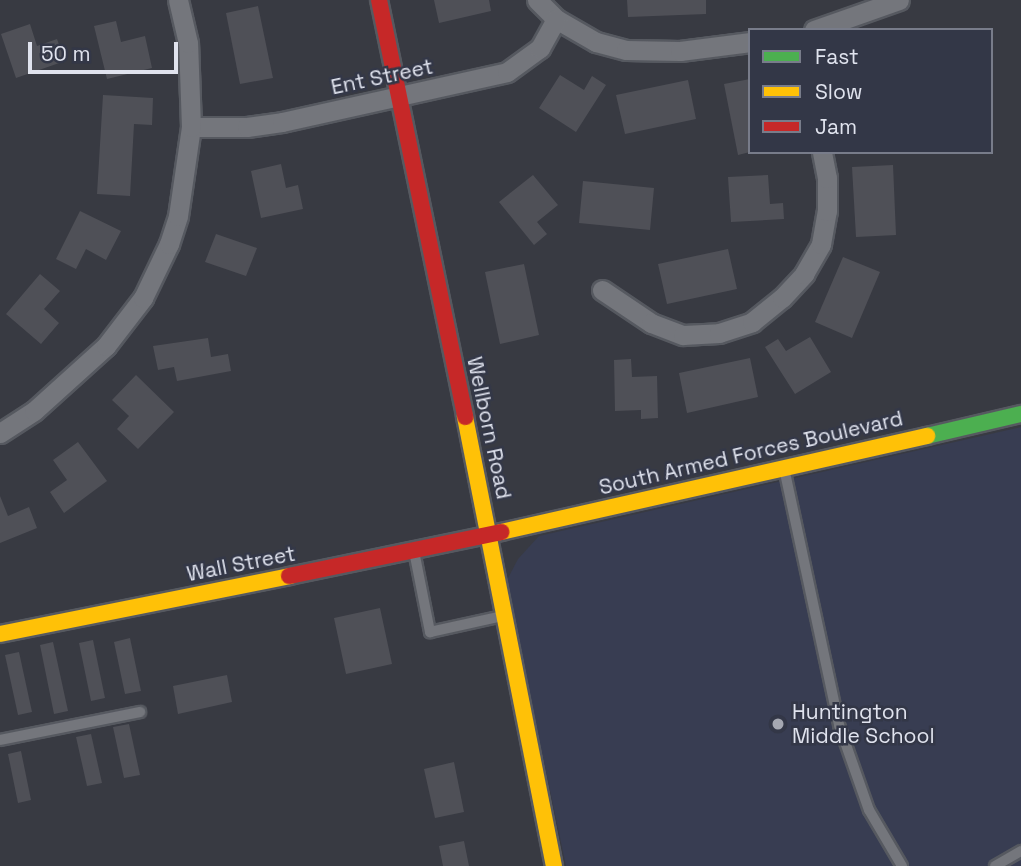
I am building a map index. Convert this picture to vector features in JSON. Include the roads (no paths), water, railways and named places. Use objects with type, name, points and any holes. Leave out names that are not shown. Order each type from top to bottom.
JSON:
[{"type":"street","points":[[0,433],[57,392],[106,346],[143,298],[169,244],[178,216],[191,127],[188,43],[178,0]]},
{"type":"street","name":"Wellborn Road","points":[[379,0],[554,866]]},
{"type":"street","points":[[537,0],[556,19],[596,42],[650,53],[748,42]]},
{"type":"street","points":[[820,28],[899,0]]},
{"type":"street","name":"Ent Street","points":[[191,127],[247,127],[282,122],[507,72],[540,48],[556,19]]},
{"type":"street","points":[[603,290],[651,323],[683,335],[719,333],[752,322],[782,298],[804,274],[821,244],[827,211],[827,178],[822,154]]},
{"type":"street","name":"South Armed Forces Boulevard","points":[[489,535],[1021,414]]},
{"type":"street","name":"Wall Street","points":[[0,634],[489,535]]},
{"type":"lane","points":[[784,467],[839,725],[869,810],[902,866]]},
{"type":"lane","points":[[414,551],[430,632],[505,616]]},
{"type":"lane","points":[[0,740],[140,712]]},
{"type":"lane","points":[[995,866],[1021,851]]},
{"type":"place","name":"Huntington Middle School","points":[[778,724]]}]
